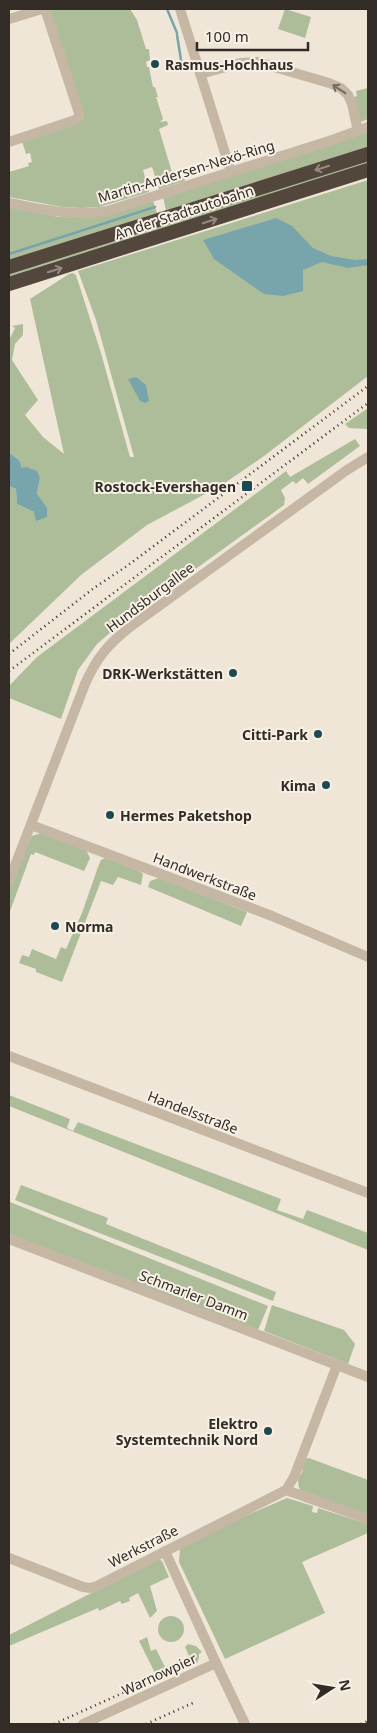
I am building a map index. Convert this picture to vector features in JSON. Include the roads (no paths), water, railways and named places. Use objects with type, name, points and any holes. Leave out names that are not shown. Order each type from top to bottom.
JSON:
[{"type":"highway","name":"An der Stadtautobahn","points":[[9,267],[368,154]]},
{"type":"highway","name":"An der Stadtautobahn","points":[[9,284],[368,170]]},
{"type":"street","points":[[9,20],[43,9],[79,113],[79,117],[75,120],[9,142]]},
{"type":"street","points":[[180,9],[231,172]]},
{"type":"street","points":[[200,74],[241,63],[257,62],[329,83],[341,88],[348,95],[358,131]]},
{"type":"street","name":"Martin-Andersen-Nexö-Ring","points":[[9,203],[60,213],[96,213],[231,172],[368,127]]},
{"type":"street","name":"Hundsburgallee","points":[[9,881],[84,684],[98,659],[112,641],[347,470],[368,457]]},
{"type":"street","name":"Handwerkstraße","points":[[31,825],[272,916],[368,957]]},
{"type":"street","name":"Handelsstraße","points":[[9,1056],[368,1193]]},
{"type":"street","name":"Schmarler Damm","points":[[9,1239],[368,1377]]},
{"type":"street","points":[[337,1365],[294,1477],[286,1490],[368,1519]]},
{"type":"street","name":"Werkstraße","points":[[9,1558],[90,1588],[286,1490]]},
{"type":"street","name":"Warnowpier","points":[[83,1724],[216,1663],[165,1551]]},
{"type":"street","points":[[216,1663],[245,1724]]},
{"type":"water","points":[[276,218],[292,226],[313,248],[331,256],[355,260],[368,259],[368,265],[348,268],[322,262],[303,270],[303,291],[283,296],[264,294],[214,259],[203,240]]},
{"type":"water","points":[[136,377],[146,385],[149,401],[145,403],[140,401],[128,379]]},
{"type":"water","points":[[9,453],[18,459],[21,468],[26,467],[37,471],[40,478],[37,494],[47,508],[47,517],[36,521],[34,512],[17,504],[16,489],[9,486]]},
{"type":"waterway","points":[[167,9],[177,33]]},
{"type":"waterway","points":[[177,35],[181,60]]},
{"type":"waterway","points":[[182,62],[182,68]]},
{"type":"waterway","points":[[9,254],[155,207]]},
{"type":"railway","points":[[9,654],[94,588],[127,566],[368,386]]},
{"type":"railway","points":[[9,671],[368,403]]},
{"type":"railway","points":[[54,1724],[189,1663]]},
{"type":"railway","points":[[146,1724],[193,1703]]},
{"type":"railway","points":[[361,1724],[368,1721]]},
{"type":"place","name":"Rasmus-Hochhaus","points":[[155,64]]},
{"type":"place","name":"Rostock-Evershagen","points":[[247,486]]},
{"type":"place","name":"DRK-Werkstätten","points":[[233,673]]},
{"type":"place","name":"Citti-Park","points":[[318,734]]},
{"type":"place","name":"Kima","points":[[326,785]]},
{"type":"place","name":"Hermes Paketshop","points":[[110,815]]},
{"type":"place","name":"Norma","points":[[55,926]]},
{"type":"place","name":"Elektro Systemtechnik Nord","points":[[268,1431]]}]
